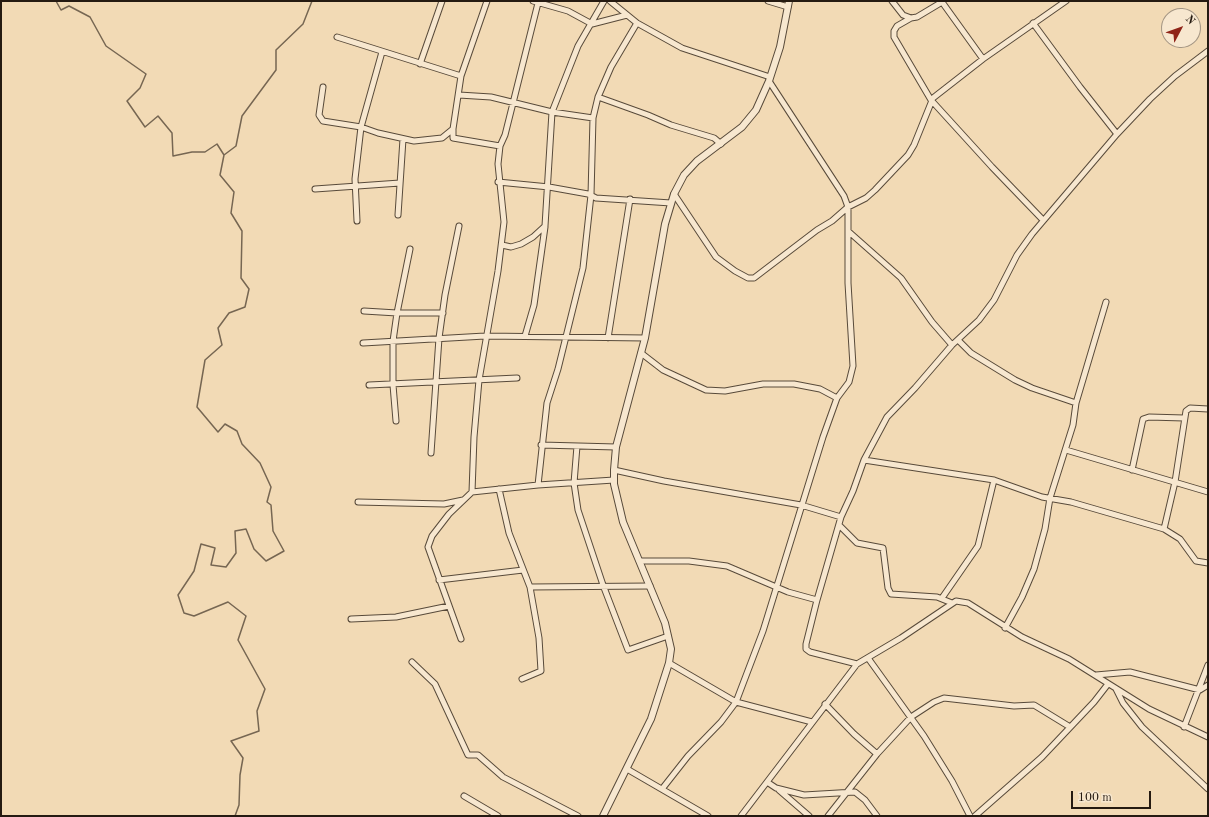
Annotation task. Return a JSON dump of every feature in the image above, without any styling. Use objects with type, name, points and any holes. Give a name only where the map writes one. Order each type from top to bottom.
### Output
[{"type":"street","points":[[420,64],[442,1]]},
{"type":"street","points":[[487,1],[461,76],[453,138],[500,146]]},
{"type":"street","points":[[525,336],[534,305],[545,226],[549,187],[552,112],[578,46],[604,1]]},
{"type":"street","points":[[610,1],[637,23],[682,48],[769,79],[841,190],[848,208],[848,283],[852,366],[849,382],[838,398],[801,505],[763,631],[736,702],[721,722],[688,756],[662,789]]},
{"type":"street","points":[[603,816],[651,719],[669,663],[671,649],[665,623],[623,522],[614,480],[616,447],[645,338],[666,224],[674,194],[679,183],[690,167],[721,144],[750,118],[769,79],[780,47],[788,4],[768,1]]},
{"type":"street","points":[[892,1],[903,15],[911,18]]},
{"type":"street","points":[[674,194],[716,257],[735,271],[751,279],[758,276],[848,208],[866,198],[908,155],[917,140],[931,100],[939,91],[1066,1]]},
{"type":"street","points":[[461,639],[439,580],[428,545],[432,536],[449,514],[466,500],[472,492],[474,437],[479,380],[485,336],[502,245],[504,222],[498,182],[500,146],[505,135],[536,2],[568,11],[592,24],[627,15]]},
{"type":"street","points":[[983,60],[943,2],[917,17],[911,18],[897,26],[894,31],[894,37],[931,100],[1043,220]]},
{"type":"street","points":[[538,485],[541,445],[547,403],[567,337],[582,268],[591,195],[593,118],[598,97],[617,57],[637,23]]},
{"type":"street","points":[[1033,23],[1117,134]]},
{"type":"street","points":[[337,37],[461,76]]},
{"type":"street","points":[[857,664],[817,654],[806,649],[817,600],[841,517],[853,491],[864,460],[887,416],[915,388],[952,345],[988,310],[1017,255],[1043,220],[1117,134],[1150,99],[1175,76],[1208,51]]},
{"type":"street","points":[[357,221],[355,186],[361,127],[382,52]]},
{"type":"street","points":[[323,86],[319,112],[321,120],[327,122],[361,127],[414,141],[442,138],[453,129]]},
{"type":"street","points":[[459,95],[491,97],[552,112],[593,118]]},
{"type":"street","points":[[598,97],[648,115],[671,126],[714,138],[721,144]]},
{"type":"street","points":[[398,215],[403,139]]},
{"type":"street","points":[[498,182],[549,187],[591,195],[596,198],[630,199],[671,203]]},
{"type":"street","points":[[315,189],[400,183]]},
{"type":"street","points":[[608,338],[630,199]]},
{"type":"street","points":[[431,453],[442,313],[459,226]]},
{"type":"street","points":[[502,245],[511,247],[521,244],[538,233],[545,226]]},
{"type":"street","points":[[848,231],[904,282],[932,322],[952,345]]},
{"type":"street","points":[[396,421],[393,385],[393,341],[410,249]]},
{"type":"street","points":[[1005,628],[1022,597],[1034,569],[1046,529],[1050,498],[1066,450],[1073,425],[1076,403],[1106,302]]},
{"type":"street","points":[[364,311],[442,313]]},
{"type":"street","points":[[363,343],[485,336],[645,338]]},
{"type":"street","points":[[958,340],[971,353],[1015,380],[1032,388],[1076,403]]},
{"type":"street","points":[[641,353],[663,370],[706,390],[725,391],[763,384],[794,384],[820,388],[838,398]]},
{"type":"street","points":[[368,385],[517,378]]},
{"type":"street","points":[[1164,529],[1175,482],[1186,411],[1190,408],[1208,409]]},
{"type":"street","points":[[1132,470],[1143,419],[1149,416],[1184,418]]},
{"type":"street","points":[[541,445],[616,447]]},
{"type":"street","points":[[577,446],[574,483],[582,525],[628,650],[668,636]]},
{"type":"street","points":[[1066,450],[1208,492]]},
{"type":"street","points":[[864,460],[994,480],[1042,497],[1078,504],[1164,529],[1180,539],[1196,561],[1208,563]]},
{"type":"street","points":[[614,470],[664,481],[801,505],[841,517]]},
{"type":"street","points":[[472,492],[538,485],[614,480]]},
{"type":"street","points":[[942,598],[978,546],[994,480]]},
{"type":"street","points":[[499,489],[509,533],[530,587],[539,638],[542,669],[539,672],[522,679]]},
{"type":"street","points":[[358,502],[444,504],[466,500]]},
{"type":"street","points":[[839,525],[856,543],[883,548],[888,588],[891,594],[942,598],[952,603]]},
{"type":"street","points":[[640,561],[689,561],[727,566],[776,586],[817,600]]},
{"type":"street","points":[[439,580],[523,570]]},
{"type":"street","points":[[530,587],[603,585],[650,586]]},
{"type":"street","points":[[741,816],[857,664],[952,603],[960,601],[968,603],[1005,628],[1069,659],[1149,709],[1184,727],[1208,737]]},
{"type":"street","points":[[351,619],[396,617],[449,606]]},
{"type":"street","points":[[868,658],[911,717],[952,782],[970,816]]},
{"type":"street","points":[[412,662],[435,684],[468,755],[478,755],[503,777],[578,816]]},
{"type":"street","points":[[669,663],[736,702],[812,722]]},
{"type":"street","points":[[1184,727],[1200,690],[1208,665]]},
{"type":"street","points":[[1096,675],[1130,672],[1200,690],[1208,685]]},
{"type":"street","points":[[978,815],[1042,757],[1070,728],[1108,684]]},
{"type":"street","points":[[1116,688],[1123,703],[1142,727],[1208,789]]},
{"type":"street","points":[[828,816],[877,754],[911,717],[934,702],[944,698],[1014,706],[1034,705],[1070,728]]},
{"type":"street","points":[[825,704],[877,754]]},
{"type":"street","points":[[627,769],[708,816]]},
{"type":"street","points":[[767,782],[809,816]]},
{"type":"street","points":[[776,788],[804,795],[855,792],[861,796],[877,816]]},
{"type":"street","points":[[464,796],[498,816]]},
{"type":"waterway","points":[[56,1],[61,10],[69,6],[90,17],[106,46],[146,74],[140,88],[127,101],[145,127],[158,116],[172,133],[173,156],[192,152],[205,152],[217,144],[224,155],[220,175],[234,192],[231,213],[242,231],[241,278],[249,289],[245,307],[229,313],[218,328],[222,345],[205,360],[197,407],[218,432],[225,424],[237,431],[242,444],[260,463],[271,487],[267,502],[271,505],[273,531],[284,551],[266,561],[254,549],[246,529],[235,531],[236,553],[226,567],[211,565],[215,548],[201,544],[194,571],[178,595],[184,613],[194,616],[228,602],[246,616],[238,640],[265,689],[257,711],[259,731],[231,741],[243,758],[240,775],[239,805],[235,816]]},
{"type":"waterway","points":[[224,155],[236,146],[242,116],[276,70],[276,50],[303,24],[312,1]]}]
